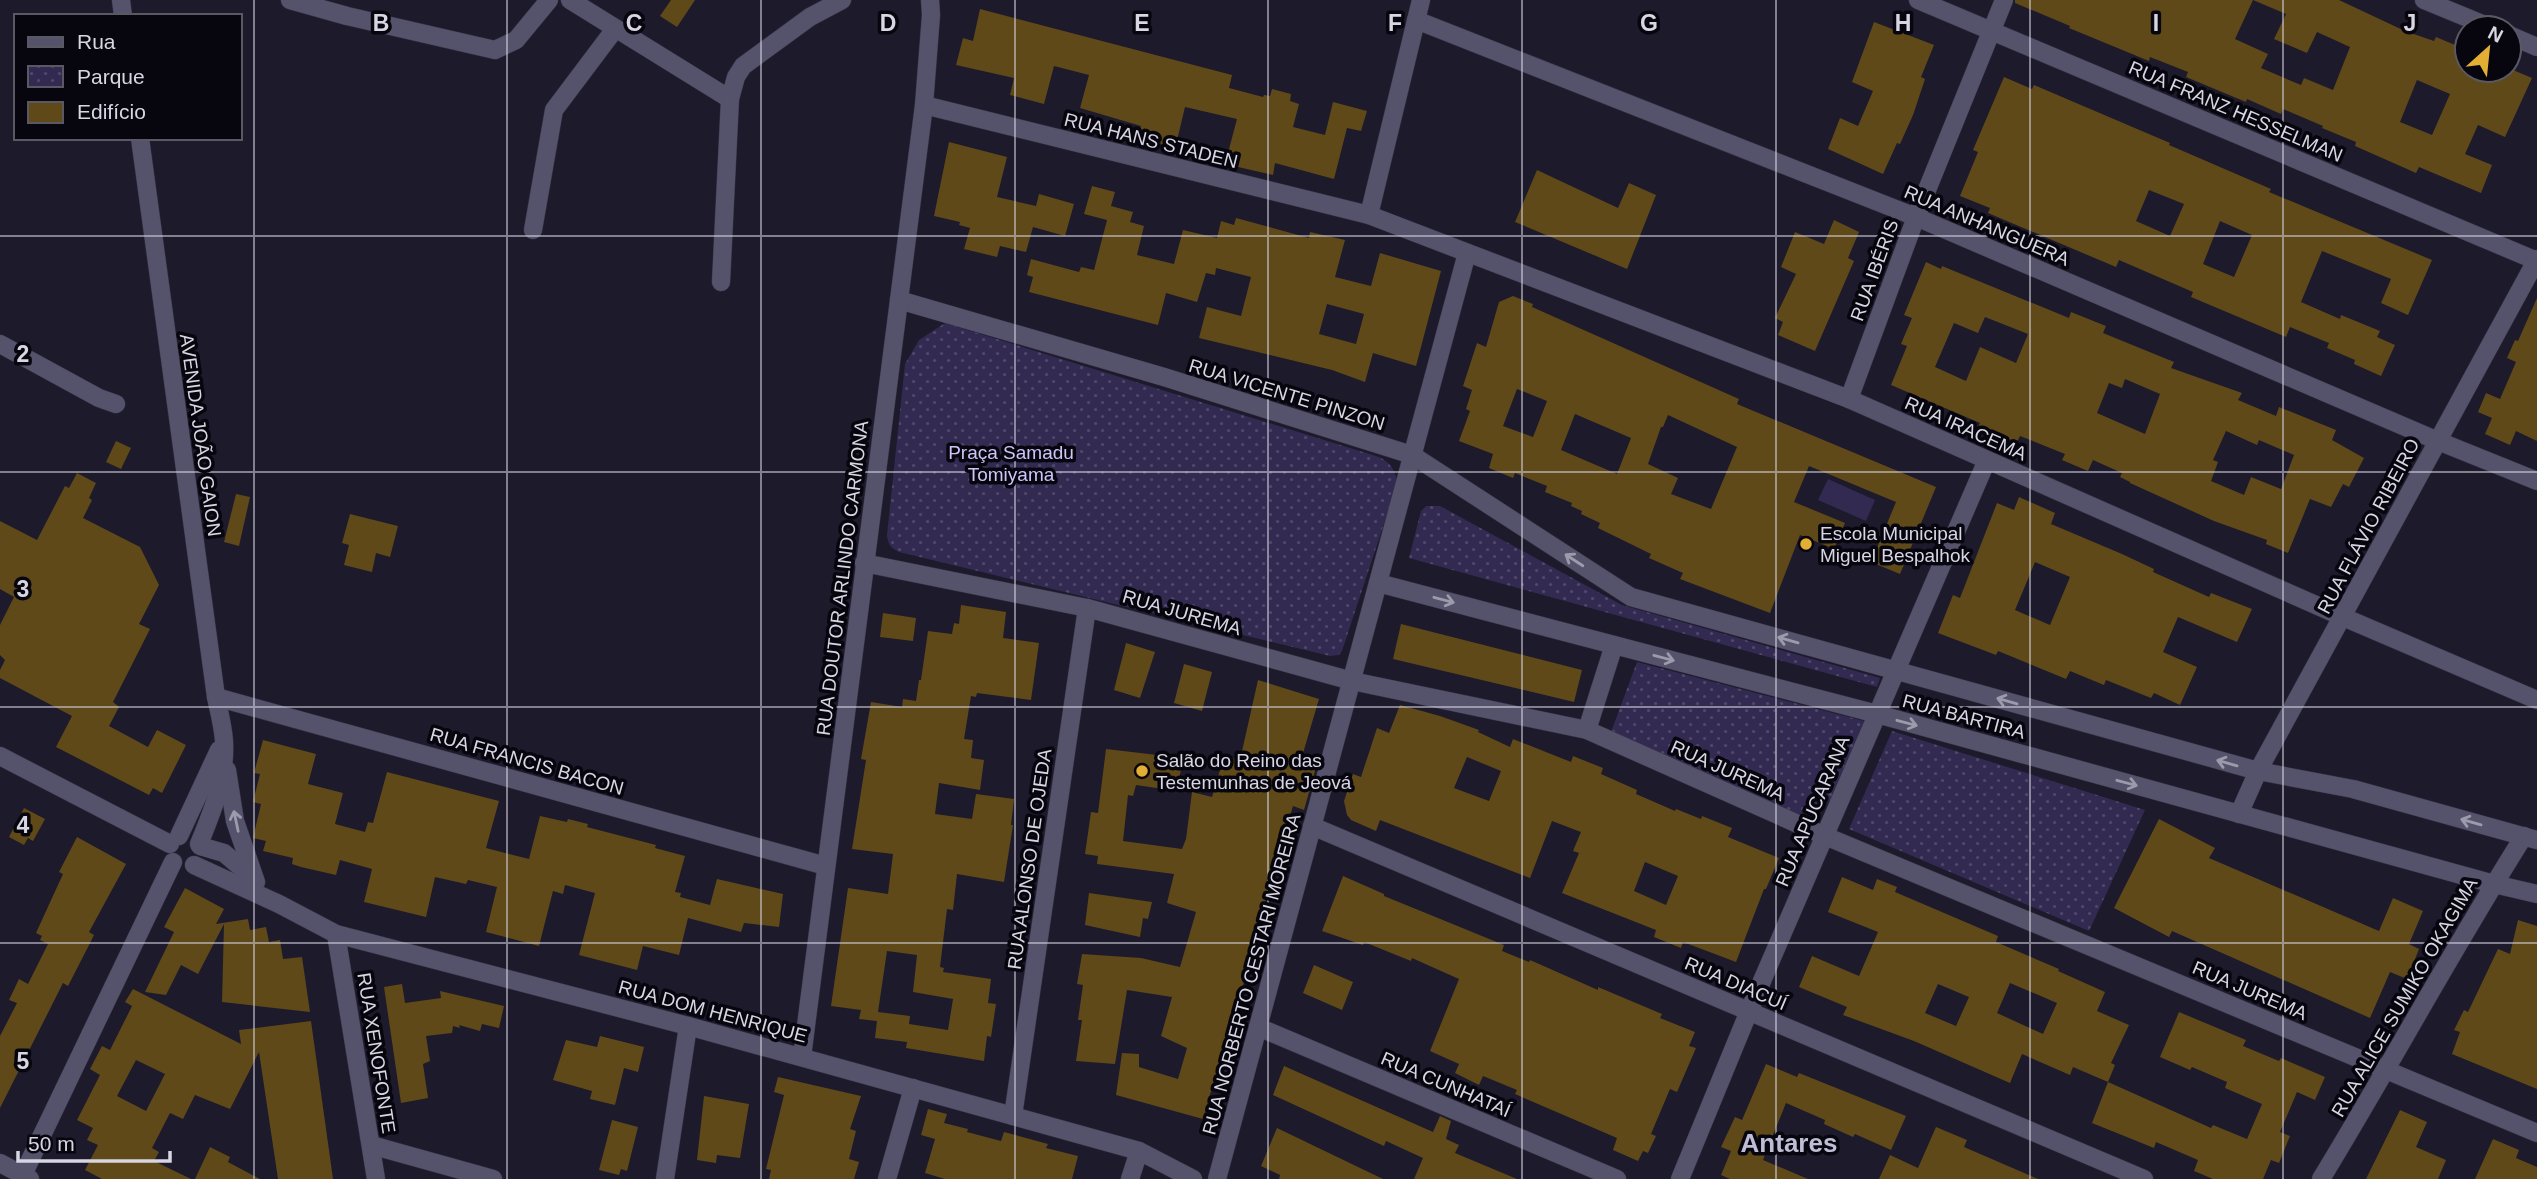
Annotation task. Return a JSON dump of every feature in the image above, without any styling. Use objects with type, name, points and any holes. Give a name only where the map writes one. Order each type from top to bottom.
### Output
[{"type":"street","points":[[290,0],[344,8],[495,50],[516,40],[549,0]]},
{"type":"street","points":[[570,0],[730,99]]},
{"type":"street","points":[[721,282],[730,99],[736,77],[743,66],[810,17],[842,0]]},
{"type":"street","name":"RUA DOUTOR ARLINDO CARMONA","points":[[802,1057],[924,105],[930,0]]},
{"type":"street","points":[[1369,215],[1421,0]]},
{"type":"street","name":"RUA FRANZ HESSELMAN","points":[[1918,0],[2537,261]]},
{"type":"street","name":"RUA IBÉRIS","points":[[1849,399],[1916,217],[2004,0]]},
{"type":"street","points":[[2424,0],[2458,14]]},
{"type":"street","name":"RUA ANHANGUERA","points":[[1416,20],[1916,217],[2537,481]]},
{"type":"street","points":[[534,230],[554,110],[614,29]]},
{"type":"street","name":"RUA HANS STADEN","points":[[924,105],[1369,215]]},
{"type":"street","name":"AVENIDA JOÃO GAION","points":[[140,140],[216,697],[224,737],[225,758],[217,802],[200,845]]},
{"type":"street","name":"RUA IRACEMA","points":[[1369,215],[1849,399],[2537,700]]},
{"type":"street","name":"RUA NORBERTO CESTARI MOREIRA","points":[[1217,1179],[1467,253]]},
{"type":"street","name":"RUA FLÁVIO RIBEIRO","points":[[2239,814],[2258,771],[2537,261]]},
{"type":"street","name":"RUA VICENTE PINZON","points":[[899,300],[1164,377],[1412,455],[1631,597]]},
{"type":"street","points":[[0,344],[99,398],[116,404]]},
{"type":"street","name":"RUA APUCARANA","points":[[1680,1179],[1749,1012],[1987,460]]},
{"type":"street","name":"RUA JUREMA","points":[[864,563],[1087,608],[1352,681],[1587,730],[1825,836],[2537,1133]]},
{"type":"street","name":"RUA BARTIRA","points":[[1378,583],[1877,714],[2537,894]]},
{"type":"street","name":"RUA BARTIRA","points":[[1631,597],[2258,771],[2353,789],[2531,838]]},
{"type":"street","name":"RUA ALONSO DE OJEDA","points":[[1013,1116],[1087,608]]},
{"type":"street","points":[[1587,730],[1614,645]]},
{"type":"street","name":"RUA FRANCIS BACON","points":[[216,697],[826,866]]},
{"type":"street","points":[[0,1163],[25,1178],[224,737]]},
{"type":"street","points":[[0,755],[174,847],[183,867],[194,865],[201,853],[200,845],[190,836],[174,847]]},
{"type":"street","points":[[225,758],[235,821],[256,882]]},
{"type":"street","name":"RUA DIACUÍ","points":[[1312,826],[2144,1179]]},
{"type":"street","name":"RUA ALICE SUMIKO OKAGIMA","points":[[2320,1179],[2387,1070],[2494,884],[2531,838]]},
{"type":"street","name":"RUA DOM HENRIQUE","points":[[200,845],[224,853],[279,904]]},
{"type":"street","name":"RUA DOM HENRIQUE","points":[[194,865],[336,934],[688,1026],[1139,1152],[1193,1179]]},
{"type":"street","name":"RUA XENOFONTE","points":[[336,934],[376,1179]]},
{"type":"street","points":[[665,1179],[688,1026]]},
{"type":"street","name":"RUA CUNHATAÍ","points":[[1258,1027],[1617,1179]]},
{"type":"street","points":[[887,1179],[913,1088]]},
{"type":"street","points":[[371,1145],[493,1179]]},
{"type":"street","points":[[1130,1179],[1139,1152]]},
{"type":"green space","name":"Praça Samadu Tomiyama","points":[[945,323],[1379,457],[1387,462],[1394,471],[1397,484],[1339,655],[1330,656],[899,552],[892,548],[887,535],[905,364],[919,340]]},
{"type":"green space","points":[[1828,479],[1875,500],[1866,521],[1818,500]]},
{"type":"green space","points":[[1426,506],[1440,506],[1622,605],[1880,678],[1877,687],[1409,558],[1421,511]]},
{"type":"green space","points":[[1637,662],[1864,721],[1831,799],[1818,811],[1805,816],[1792,813],[1611,732]]},
{"type":"green space","points":[[1892,731],[2145,810],[2089,931],[1849,829]]},
{"type":"building","points":[[671,0],[695,0],[677,27],[660,16]]},
{"type":"building","points":[[2015,0],[2253,0],[2339,0],[2405,31],[2434,41],[2436,37],[2453,44],[2453,84],[2523,84],[2523,74],[2532,78],[2505,137],[2478,125],[2465,154],[2492,165],[2481,193],[2419,167],[2416,173],[2355,146],[2356,142],[2283,109],[2281,114],[2247,99],[2246,102],[2186,77],[2188,72],[2150,57],[2149,61],[2069,28],[2070,26],[2015,3]],"holes":[[[2253,0],[2286,14],[2274,39],[2307,53],[2317,32],[2350,47],[2333,90],[2304,78],[2301,85],[2261,68],[2268,54],[2235,39]],[[2417,80],[2450,94],[2432,135],[2400,122]]]},
{"type":"building","points":[[980,9],[1232,75],[1229,88],[1263,97],[1270,96],[1272,89],[1291,94],[1290,101],[1299,104],[1293,127],[1325,135],[1333,102],[1367,111],[1361,131],[1347,128],[1334,179],[1275,163],[1273,175],[1225,164],[1237,119],[1185,107],[1175,149],[1137,139],[1141,126],[1080,108],[1089,75],[1054,66],[1044,104],[1010,95],[1014,78],[956,65],[963,38],[973,41]]},
{"type":"building","points":[[1874,22],[1934,45],[1921,77],[1925,79],[1913,115],[1883,174],[1828,149],[1840,118],[1858,126],[1873,91],[1852,82]]},
{"type":"building","points":[[2004,77],[2032,89],[2034,85],[2170,143],[2169,145],[2271,189],[2269,192],[2432,260],[2408,315],[2381,303],[2391,279],[2322,251],[2301,302],[2340,319],[2341,315],[2380,331],[2377,337],[2395,345],[2381,376],[2354,364],[2355,360],[2327,348],[2329,343],[2290,327],[2286,337],[2191,297],[2193,292],[2119,260],[2116,267],[1988,213],[1990,208],[1960,196],[1978,152],[1973,150]],"holes":[[[2149,190],[2184,204],[2170,236],[2136,221]],[[2220,221],[2252,235],[2234,277],[2203,264]]]},
{"type":"building","points":[[949,142],[1007,157],[997,197],[1036,206],[1039,194],[1074,204],[1065,236],[1033,227],[1026,252],[1000,246],[997,257],[964,249],[970,228],[959,225],[960,222],[934,216]]},
{"type":"building","points":[[1537,170],[1618,208],[1629,183],[1656,195],[1627,269],[1515,222]]},
{"type":"building","points":[[1092,186],[1115,192],[1111,206],[1133,212],[1130,222],[1144,226],[1137,255],[1174,264],[1183,230],[1217,238],[1221,221],[1234,225],[1236,218],[1309,238],[1310,232],[1345,240],[1335,277],[1371,286],[1380,253],[1441,271],[1416,366],[1373,353],[1365,382],[1332,370],[1199,338],[1207,307],[1241,316],[1251,277],[1216,268],[1215,275],[1206,273],[1197,302],[1166,293],[1158,325],[1029,292],[1033,277],[1027,275],[1031,259],[1079,272],[1081,267],[1094,270],[1107,220],[1084,214]],"holes":[[[1327,304],[1364,314],[1356,344],[1319,334]]]},
{"type":"building","points":[[1834,220],[1859,232],[1848,258],[1854,261],[1815,351],[1778,335],[1783,322],[1775,318],[1796,274],[1781,267],[1795,232],[1824,244]]},
{"type":"building","points":[[1926,262],[1941,269],[1942,266],[2069,318],[2071,312],[2106,326],[2103,333],[2174,362],[2171,368],[2242,393],[2238,400],[2276,416],[2279,407],[2336,430],[2332,440],[2364,458],[2349,487],[2343,484],[2331,507],[2310,499],[2288,553],[2266,544],[2267,540],[2214,521],[2130,483],[2120,477],[2122,473],[2093,460],[2088,471],[2062,460],[2065,454],[2020,436],[2017,442],[1978,427],[1980,423],[1891,385],[1907,346],[1901,344],[1912,318],[1904,315]],"holes":[[[1985,317],[2028,334],[2016,363],[1980,347],[1966,381],[1935,367],[1954,323],[1978,333]],[[2125,379],[2160,394],[2145,434],[2097,413],[2109,383],[2122,388]],[[2226,431],[2257,445],[2259,440],[2294,455],[2281,489],[2251,477],[2244,495],[2211,481],[2218,462],[2213,460]]]},
{"type":"building","points":[[1513,296],[1533,304],[1532,307],[1739,399],[1737,404],[1936,487],[1900,574],[1871,562],[1896,502],[1809,466],[1794,502],[1845,523],[1834,549],[1800,535],[1770,613],[1680,579],[1683,573],[1649,558],[1651,554],[1598,528],[1600,523],[1581,514],[1582,511],[1571,506],[1572,503],[1545,492],[1547,486],[1515,473],[1513,478],[1489,468],[1493,454],[1459,441],[1470,411],[1466,409],[1472,390],[1463,386],[1477,343],[1486,347],[1499,302]],"holes":[[[1517,389],[1547,401],[1533,437],[1503,426]],[[1575,414],[1631,438],[1617,474],[1561,450]],[[1668,415],[1737,447],[1711,509],[1671,494],[1678,478],[1648,464]]]},
{"type":"building","points":[[2537,298],[2537,441],[2516,431],[2510,445],[2485,434],[2492,418],[2478,412],[2486,393],[2500,399],[2516,362],[2507,358],[2515,340],[2518,341]]},
{"type":"building","points":[[116,441],[131,448],[121,469],[106,462]]},
{"type":"building","points":[[77,473],[96,483],[89,498],[92,500],[83,518],[140,547],[159,585],[139,624],[150,629],[113,702],[119,707],[109,726],[148,747],[157,730],[186,745],[162,793],[153,788],[149,795],[56,747],[72,716],[0,678],[0,670],[5,660],[0,655],[0,625],[14,597],[0,589],[0,521],[37,540],[65,486],[69,488]]},
{"type":"building","points":[[236,494],[250,497],[239,546],[224,542]]},
{"type":"building","points":[[2019,497],[2055,513],[2051,524],[2122,554],[2154,569],[2153,572],[2209,597],[2211,593],[2252,609],[2237,642],[2178,617],[2163,652],[2197,667],[2180,705],[2154,693],[2151,698],[2106,680],[2104,685],[2070,671],[2066,679],[1998,651],[1996,655],[1938,633],[1953,595],[1960,598],[1997,503],[2014,510]],"holes":[[[2035,562],[2070,577],[2050,625],[2015,610]]]},
{"type":"building","points":[[350,514],[398,526],[390,557],[376,553],[372,572],[344,565],[349,545],[342,543]]},
{"type":"building","points":[[961,605],[1006,612],[1003,638],[1039,643],[1031,700],[977,693],[976,697],[971,696],[964,739],[973,740],[971,758],[984,760],[980,790],[939,783],[935,814],[972,819],[976,794],[1014,799],[1013,825],[1004,882],[957,874],[953,910],[947,909],[940,967],[944,968],[943,972],[991,979],[988,1003],[996,1004],[991,1037],[987,1036],[984,1061],[906,1048],[907,1042],[875,1038],[877,1021],[859,1019],[861,1010],[831,1006],[848,888],[888,894],[893,854],[852,849],[866,760],[861,759],[871,702],[902,707],[903,699],[916,701],[928,631],[952,634],[954,623],[959,624]],"holes":[[[887,951],[917,955],[913,992],[953,999],[948,1030],[909,1024],[910,1016],[878,1012]]]},
{"type":"building","points":[[883,613],[916,618],[913,641],[880,637]]},
{"type":"building","points":[[1401,624],[1582,670],[1574,702],[1393,659]]},
{"type":"building","points":[[1126,643],[1155,652],[1140,698],[1114,690]]},
{"type":"building","points":[[1184,664],[1212,672],[1202,711],[1174,703]]},
{"type":"building","points":[[1258,680],[1319,699],[1301,760],[1317,764],[1304,810],[1293,806],[1226,1051],[1217,1070],[1203,1119],[1116,1095],[1122,1053],[1139,1054],[1139,1067],[1178,1079],[1187,1048],[1161,1036],[1172,997],[1127,990],[1115,1064],[1076,1061],[1082,1020],[1078,1020],[1083,985],[1077,984],[1082,954],[1141,958],[1180,967],[1196,912],[1167,903],[1174,874],[1097,864],[1098,856],[1085,854],[1091,812],[1098,813],[1106,749],[1183,758],[1177,791],[1136,785],[1133,796],[1128,795],[1123,841],[1182,849],[1186,839],[1192,792],[1212,797],[1224,756],[1240,760]]},
{"type":"building","points":[[1400,705],[1479,730],[1478,732],[1510,747],[1513,739],[1571,762],[1573,756],[1603,768],[1601,774],[1637,790],[1636,794],[1675,811],[1676,809],[1701,819],[1702,816],[1732,828],[1728,837],[1779,858],[1736,962],[1683,942],[1681,948],[1654,937],[1656,930],[1562,893],[1579,853],[1573,851],[1581,832],[1552,821],[1530,878],[1380,820],[1376,831],[1351,820],[1344,801],[1353,774],[1361,777],[1377,728],[1389,733]],"holes":[[[1467,757],[1501,771],[1489,801],[1454,788]],[[1645,862],[1678,876],[1666,905],[1634,891]]]},
{"type":"building","points":[[263,740],[316,754],[308,784],[343,793],[335,824],[365,832],[368,822],[373,823],[387,772],[499,801],[486,848],[529,859],[540,816],[588,824],[587,827],[656,845],[655,848],[685,856],[675,892],[681,893],[680,897],[710,905],[717,879],[783,894],[779,927],[744,923],[741,932],[688,918],[679,955],[643,946],[637,970],[579,955],[595,893],[565,885],[563,894],[553,891],[539,946],[486,932],[497,887],[468,880],[466,884],[435,877],[426,917],[364,902],[372,869],[340,860],[336,875],[301,867],[292,864],[293,858],[263,851],[266,841],[253,838],[261,804],[253,802],[260,774],[254,773]]},
{"type":"building","points":[[24,808],[45,819],[33,841],[28,838],[24,845],[9,837]]},
{"type":"building","points":[[2159,819],[2215,848],[2209,858],[2379,931],[2393,898],[2423,911],[2409,944],[2419,949],[2407,979],[2390,972],[2370,1018],[2172,931],[2169,937],[2114,908]]},
{"type":"building","points":[[77,837],[126,864],[89,932],[94,935],[68,986],[63,983],[0,1108],[0,1036],[17,1003],[9,1000],[19,979],[28,984],[48,944],[40,940],[42,936],[36,933],[63,874],[59,872]]},
{"type":"building","points":[[1343,876],[1384,896],[1504,945],[1502,951],[1529,962],[1530,960],[1598,990],[1598,987],[1662,1014],[1660,1018],[1695,1032],[1689,1046],[1696,1048],[1677,1092],[1670,1089],[1651,1134],[1656,1136],[1648,1153],[1643,1151],[1638,1161],[1613,1150],[1617,1138],[1515,1094],[1517,1090],[1483,1076],[1479,1085],[1455,1073],[1459,1064],[1430,1051],[1459,979],[1412,958],[1411,961],[1364,942],[1363,945],[1322,931]]},
{"type":"building","points":[[1842,877],[1873,890],[1877,879],[1897,887],[1895,892],[1998,936],[1996,942],[2105,992],[2097,1011],[2129,1025],[2111,1063],[2115,1065],[2108,1082],[2073,1067],[2070,1075],[2022,1054],[2010,1083],[1914,1041],[1843,1015],[1847,1007],[1799,987],[1812,956],[1859,976],[1878,932],[1828,912]],"holes":[[[2010,983],[2057,1003],[2043,1034],[1997,1013]],[[1938,984],[1969,997],[1956,1026],[1925,1013]]]},
{"type":"building","points":[[185,888],[224,909],[216,924],[248,919],[250,930],[266,927],[269,942],[280,940],[283,959],[302,957],[310,1012],[222,1002],[224,924],[198,974],[181,965],[166,995],[145,992],[174,932],[164,927]]},
{"type":"building","points":[[1089,893],[1152,902],[1148,919],[1143,918],[1140,937],[1085,925]]},
{"type":"building","points":[[2518,920],[2537,926],[2537,1089],[2452,1054],[2460,1032],[2454,1030],[2464,1010],[2468,1012],[2498,949],[2510,954]]},
{"type":"building","points":[[1314,965],[1353,982],[1342,1010],[1303,993]]},
{"type":"building","points":[[402,984],[405,1003],[441,998],[440,991],[504,1006],[499,1028],[482,1024],[480,1031],[459,1025],[460,1028],[453,1026],[452,1033],[426,1036],[430,1061],[423,1064],[428,1098],[401,1103],[384,987]]},
{"type":"building","points":[[133,989],[241,1044],[239,1030],[311,1021],[333,1179],[278,1179],[259,1052],[230,1109],[195,1095],[183,1119],[170,1113],[152,1148],[159,1152],[154,1161],[191,1179],[102,1179],[85,1170],[98,1145],[87,1140],[93,1128],[77,1120],[100,1075],[90,1069],[102,1046],[110,1050],[132,1006],[125,1002]],"holes":[[[136,1060],[165,1074],[146,1111],[117,1096]]]},
{"type":"building","points":[[2179,1012],[2246,1040],[2243,1046],[2279,1061],[2281,1058],[2325,1077],[2315,1100],[2297,1092],[2280,1132],[2290,1136],[2279,1163],[2271,1160],[2263,1179],[2213,1179],[2194,1171],[2198,1160],[2156,1142],[2154,1148],[2092,1123],[2108,1082],[2211,1128],[2213,1125],[2247,1139],[2262,1104],[2225,1088],[2227,1082],[2160,1057]]},
{"type":"building","points":[[600,1036],[644,1047],[638,1072],[624,1068],[615,1105],[590,1099],[592,1091],[553,1080],[566,1040],[597,1047]]},
{"type":"building","points":[[1766,1064],[1797,1077],[1799,1073],[1906,1116],[1891,1150],[1855,1134],[1853,1137],[1824,1124],[1825,1120],[1786,1103],[1763,1160],[1808,1179],[1730,1179],[1721,1175],[1731,1151],[1721,1147],[1735,1117],[1742,1120]]},
{"type":"building","points":[[1284,1066],[1433,1132],[1440,1116],[1451,1121],[1446,1139],[1459,1145],[1455,1153],[1517,1179],[1414,1179],[1423,1158],[1386,1141],[1384,1146],[1273,1095]]},
{"type":"building","points":[[778,1077],[861,1096],[850,1129],[856,1131],[849,1159],[859,1162],[854,1179],[769,1179],[771,1170],[766,1169],[784,1095],[774,1092]]},
{"type":"building","points":[[704,1096],[749,1104],[740,1158],[717,1155],[716,1163],[697,1160]]},
{"type":"building","points":[[928,1109],[947,1114],[944,1123],[968,1129],[967,1132],[1001,1141],[1004,1132],[1048,1144],[1046,1148],[1078,1156],[1072,1179],[945,1179],[925,1173],[935,1139],[921,1135]]},
{"type":"building","points":[[2400,1110],[2427,1122],[2416,1147],[2446,1160],[2438,1179],[2366,1179]]},
{"type":"building","points":[[612,1120],[638,1127],[627,1171],[621,1169],[619,1175],[599,1170]]},
{"type":"building","points":[[1936,1127],[1967,1140],[1964,1147],[2038,1179],[1879,1179],[1890,1155],[1918,1168]]},
{"type":"building","points":[[1277,1128],[1383,1179],[1279,1179],[1280,1175],[1261,1166]]},
{"type":"building","points":[[2493,1139],[2519,1150],[2516,1158],[2537,1167],[2537,1179],[2475,1179]]},
{"type":"building","points":[[210,1147],[230,1157],[228,1162],[260,1179],[195,1179]]},
{"type":"place","name":"Escola Municipal Miguel Bespalhok","points":[[1806,544]]},
{"type":"place","name":"Salão do Reino das Testemunhas de Jeová","points":[[1142,771]]},
{"type":"district","name":"Antares","points":[[1789,1143]]}]
